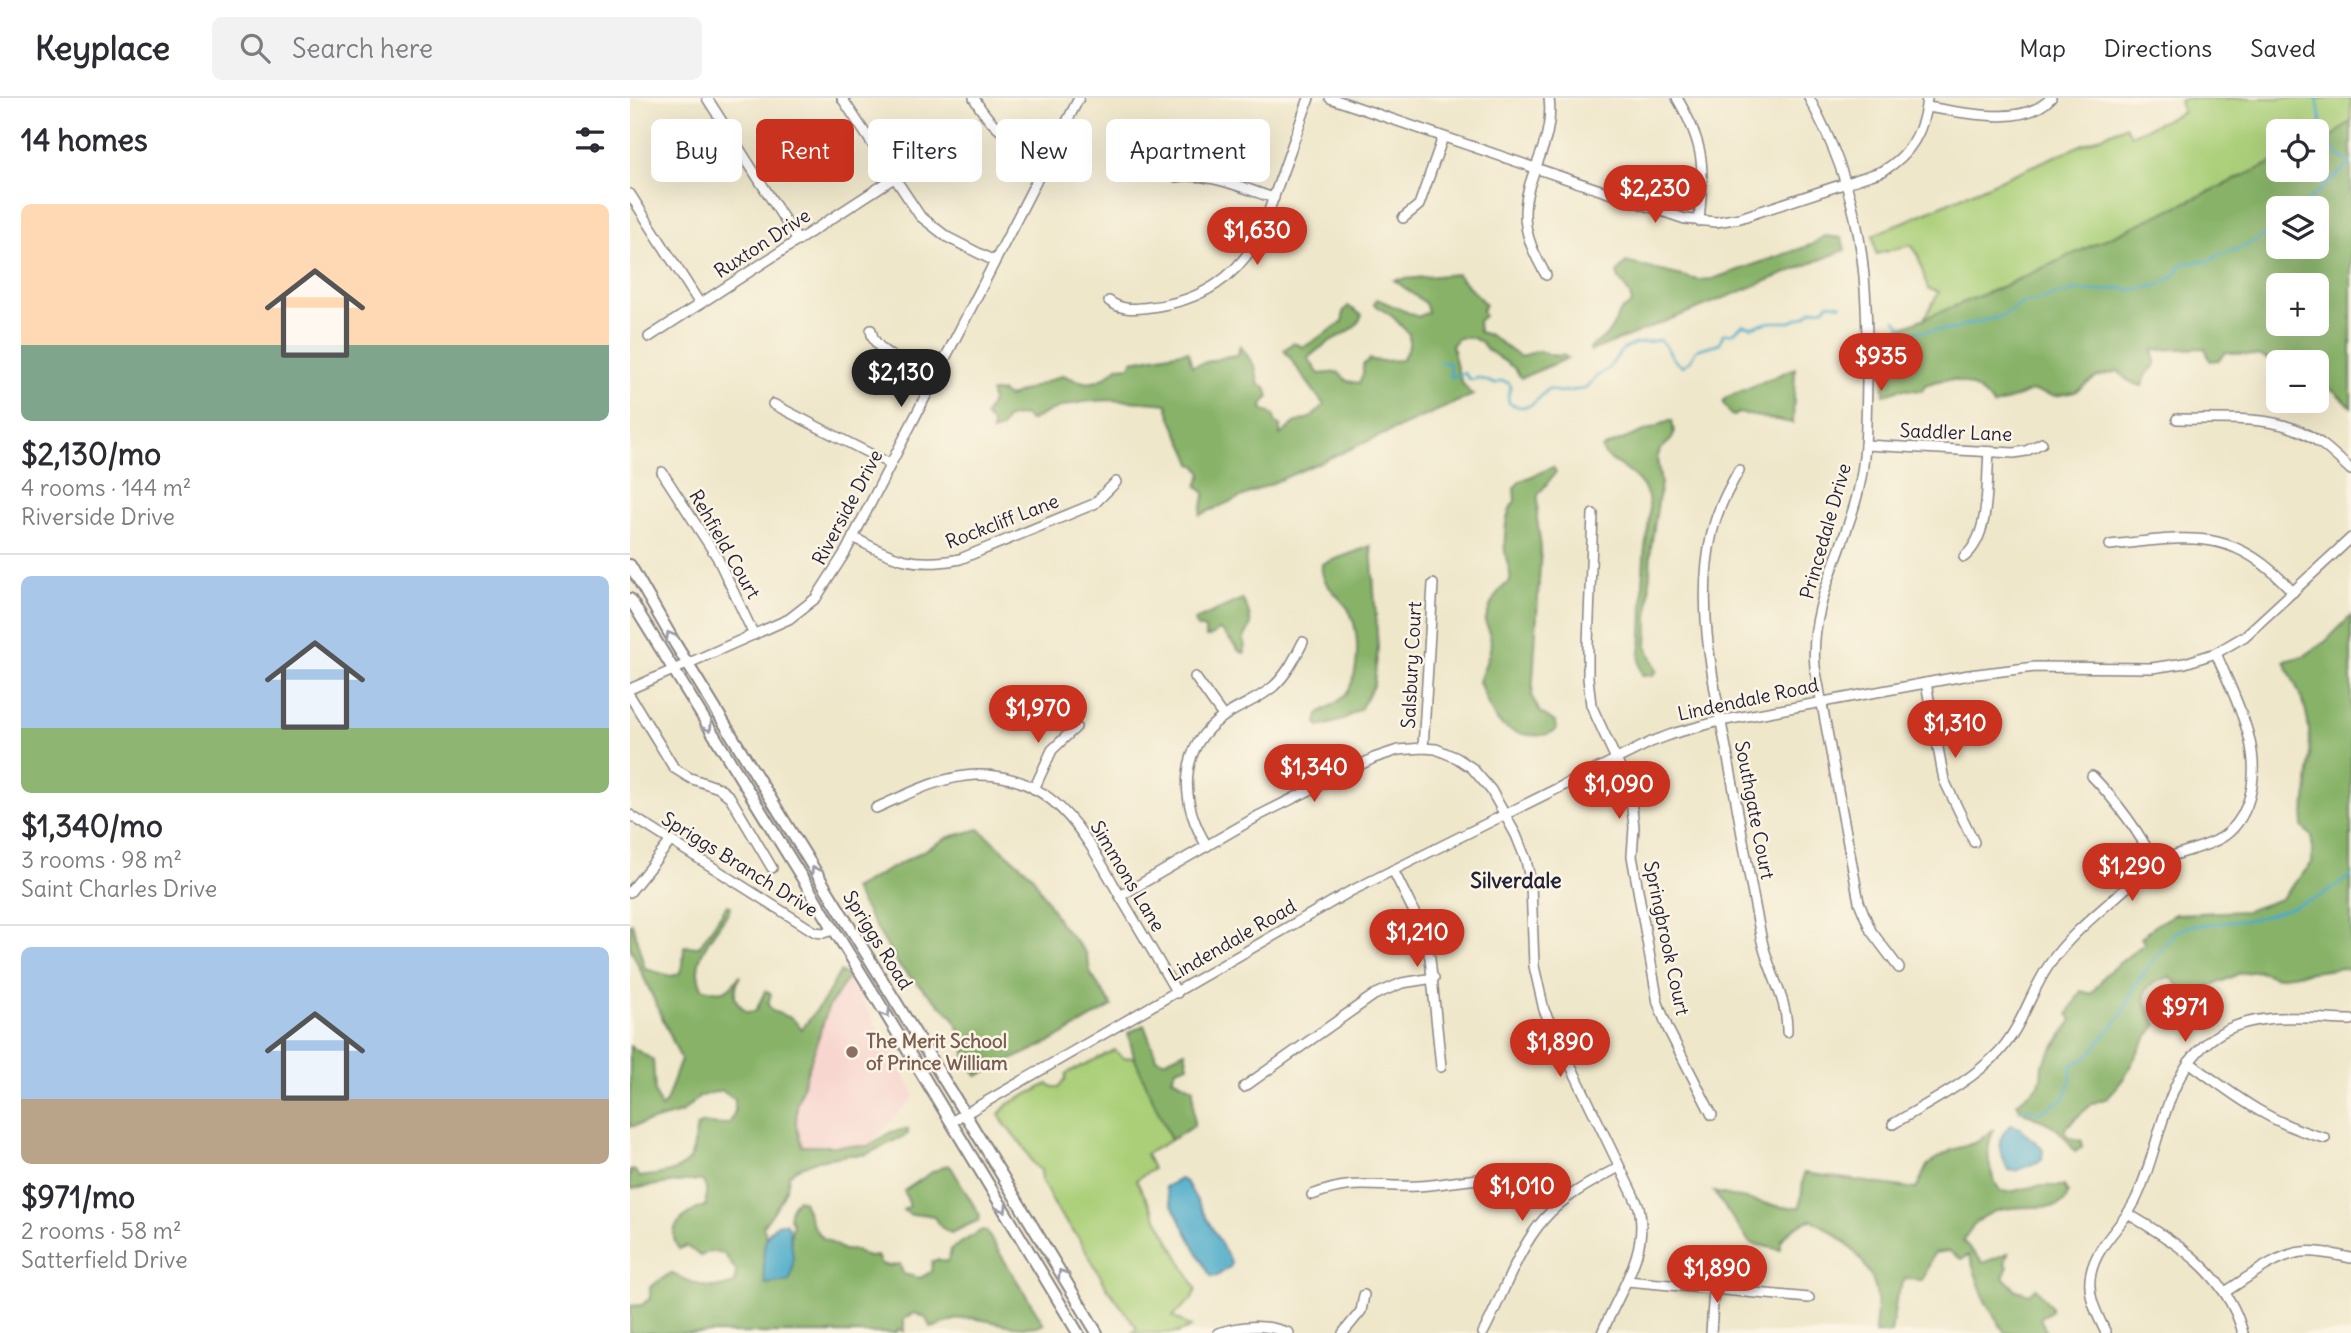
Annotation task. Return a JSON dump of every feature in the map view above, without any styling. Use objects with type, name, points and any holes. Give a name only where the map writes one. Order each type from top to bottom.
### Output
[{"type":"main road","name":"Spriggs Road","points":[[630,565],[687,663],[1097,1333]]},
{"type":"main road","name":"Spriggs Road","points":[[630,599],[951,1122],[1077,1333]]},
{"type":"street","points":[[707,98],[797,241]]},
{"type":"street","points":[[842,98],[868,138]]},
{"type":"street","points":[[974,98],[996,127]]},
{"type":"street","name":"Riverside Drive","points":[[1068,119],[1079,98]]},
{"type":"street","points":[[1109,301],[1121,308],[1138,309],[1177,303],[1206,292],[1235,271],[1261,233],[1309,98]]},
{"type":"street","points":[[1330,98],[1685,219],[1716,222],[1740,218],[1883,171],[1899,160],[1916,141],[1927,103],[1988,116],[2007,116],[2033,109],[2051,98]]},
{"type":"street","points":[[1546,275],[1532,249],[1526,225],[1526,205],[1549,130],[1549,98]]},
{"type":"street","points":[[1677,98],[1693,126],[1702,154],[1699,221]]},
{"type":"street","name":"Princedale Drive","points":[[1809,98],[1831,140],[1847,184],[1862,247],[1867,292],[1866,445],[1855,504],[1821,602],[1814,656],[1859,902],[1871,931],[1899,968]]},
{"type":"street","points":[[1403,218],[1419,205],[1443,137]]},
{"type":"street","name":"Ruxton Drive","points":[[649,337],[888,182]]},
{"type":"street","points":[[897,182],[912,206],[929,225],[994,261]]},
{"type":"street","name":"Riverside Drive","points":[[630,689],[789,619],[816,597],[834,572],[853,537],[1035,182]]},
{"type":"street","points":[[1224,182],[1274,198]]},
{"type":"street","points":[[630,194],[700,304]]},
{"type":"street","points":[[871,330],[873,340],[883,350],[935,376]]},
{"type":"street","points":[[773,404],[890,464]]},
{"type":"street","points":[[2176,419],[2271,422],[2287,425],[2331,451],[2351,470]]},
{"type":"street","name":"Saddler Lane","points":[[1866,445],[1989,452],[2026,451],[2042,443]]},
{"type":"street","points":[[1964,556],[1971,551],[1981,535],[1989,452]]},
{"type":"street","name":"Southgate Court","points":[[1739,470],[1717,515],[1709,551],[1707,631],[1720,721],[1762,939],[1786,1012],[1787,1032]]},
{"type":"street","name":"Rehfield Court","points":[[662,472],[717,557],[754,635]]},
{"type":"street","name":"Rockcliff Lane","points":[[853,537],[883,554],[911,562],[934,563],[960,559],[1094,504],[1116,482]]},
{"type":"street","name":"Springbrook Court","points":[[1593,514],[1588,678],[1595,717],[1628,785],[1634,820],[1631,849],[1658,1003],[1668,1029],[1712,1115]]},
{"type":"street","points":[[2110,545],[2185,537],[2217,541],[2248,552],[2267,566],[2293,592]]},
{"type":"street","name":"Lindendale Road","points":[[951,1122],[1336,899],[1615,760],[1675,733],[1821,701],[2035,667],[2152,668],[2185,663],[2216,653],[2245,636],[2351,538]]},
{"type":"street","name":"Salsbury Court","points":[[1423,748],[1433,584]]},
{"type":"street","points":[[1207,846],[1197,831],[1188,807],[1188,777],[1194,754],[1201,740],[1223,716],[1252,702],[1276,684],[1288,670],[1303,642]]},
{"type":"street","points":[[1893,1124],[1967,1079],[1999,1052],[2017,1028],[2031,995],[2051,961],[2155,863],[2202,849],[2225,835],[2242,815],[2255,769],[2250,741],[2216,653]]},
{"type":"street","points":[[1195,677],[1223,716]]},
{"type":"street","points":[[1926,683],[1944,780],[1974,842]]},
{"type":"street","points":[[630,696],[672,765],[686,776],[726,793],[772,868]]},
{"type":"street","points":[[1034,789],[1052,750],[1076,727]]},
{"type":"street","points":[[1120,896],[1207,846],[1374,758],[1398,750],[1423,748],[1444,752],[1472,768],[1491,790],[1506,814],[1525,860],[1531,884],[1534,967],[1544,1010],[1636,1200],[1642,1220],[1641,1244],[1627,1282],[1602,1333]]},
{"type":"street","name":"Simmons Lane","points":[[876,808],[934,783],[963,776],[1009,778],[1034,789],[1057,805],[1078,826],[1177,993]]},
{"type":"street","points":[[2092,776],[2129,818],[2155,863]]},
{"type":"street","name":"Spriggs Branch Drive","points":[[630,815],[814,932],[834,930]]},
{"type":"street","points":[[630,892],[670,842]]},
{"type":"street","points":[[1393,870],[1425,939],[1434,978],[1441,1067]]},
{"type":"street","points":[[1244,1087],[1374,995],[1399,985],[1434,978]]},
{"type":"street","points":[[2106,1333],[2093,1306],[2090,1293],[2091,1272],[2098,1254],[2128,1214],[2143,1185],[2174,1088],[2189,1062],[2218,1034],[2248,1022],[2268,1019],[2351,1020]]},
{"type":"street","points":[[2189,1062],[2270,1118],[2304,1133],[2325,1138]]},
{"type":"street","points":[[1483,1333],[1535,1230],[1554,1208],[1619,1167]]},
{"type":"street","points":[[1312,1195],[1342,1185],[1416,1186],[1493,1179],[1531,1190],[1554,1208]]},
{"type":"street","points":[[2128,1214],[2193,1255],[2225,1292],[2243,1333]]},
{"type":"street","points":[[2225,1292],[2294,1254],[2309,1252],[2351,1258]]},
{"type":"street","points":[[1627,1282],[1809,1298]]},
{"type":"street","points":[[1711,1333],[1714,1289]]},
{"type":"street","points":[[1343,1333],[1361,1311],[1364,1295]]},
{"type":"street","points":[[1219,1333],[1258,1326],[1289,1333]]},
{"type":"shaded area","name":"The Merit School of Prince William","points":[[849,976],[915,1096],[868,1146],[795,1148],[797,1104],[828,1008]]},
{"type":"green space","points":[[2187,98],[2351,98],[2351,121],[2329,137],[2329,119],[2266,119],[2266,166],[1997,289],[1924,319],[1939,292],[1928,289],[1917,253],[1911,245],[1876,254],[1873,235],[2125,126],[2131,135],[2183,112],[2180,101]]},
{"type":"green space","points":[[2351,121],[2351,407],[2329,388],[2329,350],[2266,350],[2266,358],[2225,352],[2219,360],[2210,361],[2205,348],[2153,350],[2156,364],[2146,375],[2142,386],[2129,382],[2118,371],[2097,377],[2075,392],[2055,396],[2032,391],[1993,406],[1976,389],[1951,380],[1925,385],[1922,391],[1899,389],[1884,395],[1883,335],[1997,289],[2266,166],[2266,182],[2329,182],[2329,137]]},
{"type":"green space","points":[[1824,236],[1842,238],[1845,250],[1591,351],[1590,348],[1608,334],[1621,311],[1632,303],[1617,273],[1626,262],[1698,280],[1712,279],[1811,245]]},
{"type":"green space","points":[[1457,274],[1485,304],[1482,311],[1484,316],[1478,321],[1479,332],[1490,335],[1520,357],[1537,351],[1568,358],[1521,378],[1514,368],[1485,348],[1481,342],[1473,338],[1459,338],[1452,345],[1456,366],[1464,385],[1473,395],[1200,515],[1205,493],[1197,486],[1202,474],[1197,466],[1192,464],[1167,404],[1087,401],[1057,408],[1030,421],[1024,415],[1007,418],[1001,429],[992,432],[993,425],[985,416],[992,402],[991,392],[1001,392],[1008,397],[1063,375],[1079,381],[1098,381],[1117,367],[1130,366],[1132,361],[1188,351],[1192,366],[1238,355],[1240,345],[1255,367],[1259,385],[1266,387],[1269,397],[1263,403],[1262,409],[1274,415],[1275,423],[1280,425],[1280,435],[1295,423],[1312,417],[1324,405],[1284,350],[1293,343],[1304,347],[1343,322],[1343,312],[1348,306],[1362,315],[1359,321],[1308,358],[1319,374],[1338,372],[1347,381],[1359,383],[1363,365],[1370,359],[1402,360],[1409,346],[1409,334],[1393,317],[1374,304],[1377,299],[1418,317],[1428,312],[1425,303],[1394,280]]},
{"type":"green space","points":[[1795,368],[1793,423],[1738,413],[1731,415],[1723,403],[1725,398]]},
{"type":"green space","points":[[1672,420],[1674,433],[1671,440],[1660,450],[1657,459],[1661,483],[1651,547],[1647,646],[1657,671],[1653,675],[1643,676],[1639,661],[1649,503],[1640,483],[1609,458],[1602,448]]},
{"type":"green space","points":[[1553,467],[1556,472],[1538,495],[1537,519],[1541,548],[1532,697],[1540,712],[1555,722],[1556,730],[1544,735],[1530,735],[1509,729],[1499,722],[1479,682],[1491,645],[1485,622],[1497,594],[1510,581],[1505,539],[1507,518],[1515,501],[1514,488],[1520,481]]},
{"type":"green space","points":[[1371,546],[1378,648],[1374,684],[1361,708],[1343,720],[1319,727],[1318,714],[1345,695],[1350,686],[1357,650],[1351,614],[1326,582],[1322,564]]},
{"type":"green space","points":[[1242,599],[1251,625],[1244,638],[1245,653],[1240,652],[1219,630],[1206,637],[1205,629],[1197,627],[1195,620]]},
{"type":"green space","points":[[2351,616],[2351,971],[2342,968],[2275,977],[2257,971],[2238,974],[2188,997],[2171,977],[2153,984],[2145,994],[2145,1000],[2157,1024],[2141,1046],[2124,1078],[2108,1098],[2093,1103],[2065,1128],[2069,1136],[2082,1141],[2082,1147],[2075,1152],[2058,1130],[2025,1112],[2017,1103],[2038,1086],[2042,1065],[2072,1020],[2068,1014],[2081,991],[2091,994],[2107,973],[2145,943],[2141,938],[2157,924],[2175,914],[2246,911],[2281,899],[2312,863],[2312,836],[2302,827],[2310,740],[2302,699],[2284,661],[2304,656],[2326,641]]},
{"type":"green space","points":[[979,829],[1032,875],[1061,925],[1086,953],[1091,974],[1112,1006],[1054,1040],[977,1076],[965,1056],[965,1041],[953,1017],[899,966],[853,889],[949,837]]},
{"type":"green space","points":[[727,905],[730,906],[729,911],[700,957],[698,967],[702,988],[724,990],[740,975],[735,995],[738,1003],[747,1012],[756,1011],[765,991],[771,994],[768,1004],[772,1011],[792,1018],[802,1029],[824,1000],[840,972],[849,976],[828,1008],[797,1104],[796,1125],[802,1146],[868,1146],[891,1132],[908,1129],[908,1134],[865,1155],[818,1160],[796,1169],[789,1175],[776,1209],[763,1226],[766,1246],[765,1284],[789,1281],[793,1224],[790,1214],[798,1199],[803,1201],[814,1228],[823,1238],[844,1250],[854,1250],[868,1257],[877,1256],[881,1264],[900,1264],[903,1274],[920,1278],[931,1272],[932,1262],[938,1259],[946,1262],[951,1249],[982,1230],[986,1231],[1044,1324],[1026,1327],[968,1318],[931,1328],[925,1317],[914,1313],[904,1319],[904,1332],[899,1329],[895,1333],[630,1333],[630,1306],[642,1305],[650,1298],[650,1287],[671,1273],[709,1287],[735,1284],[736,1271],[724,1254],[710,1251],[701,1256],[686,1246],[679,1249],[675,1241],[674,1234],[679,1222],[706,1205],[703,1181],[630,1189],[630,1170],[635,1171],[639,1177],[672,1171],[685,1164],[693,1150],[697,1126],[703,1123],[730,1123],[735,1111],[735,1100],[721,1090],[699,1097],[681,1113],[630,1127],[630,1046],[653,1060],[655,1092],[661,1108],[666,1102],[681,1059],[630,947],[630,924],[632,923],[645,969],[671,976],[679,974],[683,965],[684,946],[699,947]]},
{"type":"green space","points":[[1144,1025],[1157,1059],[1164,1061],[1185,1051],[1188,1065],[1176,1069],[1172,1078],[1193,1088],[1194,1126],[1171,1140],[1134,1057],[1128,1033]]},
{"type":"green space","points":[[1115,1050],[1123,1058],[1134,1057],[1171,1140],[1146,1154],[1153,1169],[1136,1180],[1196,1289],[1192,1299],[1173,1316],[1191,1327],[1177,1333],[1132,1333],[1137,1328],[1106,1286],[1080,1240],[1059,1213],[1042,1182],[1041,1170],[999,1114],[1008,1104],[1048,1084],[1059,1087],[1067,1073]]},
{"type":"green space","points":[[1994,1129],[1988,1153],[1993,1176],[2000,1191],[2009,1192],[2036,1186],[2064,1186],[2068,1193],[2065,1201],[2057,1206],[2012,1208],[1993,1212],[1977,1223],[1963,1241],[1983,1263],[2008,1253],[2005,1264],[2008,1267],[2003,1277],[2016,1290],[2029,1294],[2036,1288],[2051,1307],[2051,1311],[2040,1318],[2047,1333],[2005,1333],[1985,1301],[1969,1255],[1961,1259],[1949,1251],[1934,1253],[1923,1280],[1905,1279],[1897,1294],[1891,1333],[1875,1333],[1875,1286],[1863,1263],[1845,1242],[1812,1220],[1798,1225],[1788,1234],[1781,1241],[1781,1250],[1750,1243],[1714,1192],[1782,1207],[1800,1207],[1804,1173],[1916,1189],[1927,1166],[1937,1158],[1977,1142]]},
{"type":"green space","points":[[947,1165],[951,1167],[980,1216],[979,1220],[951,1233],[941,1227],[933,1216],[911,1215],[903,1210],[910,1206],[904,1191]]},
{"type":"water","points":[[2010,1125],[2021,1128],[2043,1150],[2042,1160],[2016,1171],[2008,1170],[2002,1157],[2000,1141]]},
{"type":"water","points":[[1181,1179],[1187,1183],[1231,1262],[1231,1266],[1217,1276],[1212,1277],[1208,1272],[1165,1187]]},
{"type":"water","points":[[786,1223],[789,1227],[793,1268],[789,1281],[765,1284],[765,1241],[773,1227]]},
{"type":"waterway","points":[[2317,98],[2322,127],[2329,144],[2341,157],[2351,162]]},
{"type":"waterway","points":[[2313,196],[2351,163]]},
{"type":"waterway","points":[[1895,319],[1911,332],[1956,329],[2003,316],[2022,303],[2044,300],[2073,290],[2130,290],[2156,286],[2174,276],[2183,263],[2210,261],[2266,234]]},
{"type":"waterway","points":[[1438,362],[1450,363],[1450,377],[1464,373],[1470,380],[1479,378],[1495,384],[1501,381],[1509,383],[1509,403],[1527,407],[1548,389],[1559,392],[1585,389],[1608,369],[1622,350],[1634,344],[1659,340],[1676,362],[1683,366],[1690,361],[1696,350],[1720,343],[1723,334],[1733,333],[1743,325],[1752,327],[1770,322],[1790,322],[1812,310],[1824,308],[1829,303],[1842,305]]},
{"type":"waterway","points":[[2019,1111],[2028,1109],[2040,1112],[2065,1098],[2071,1078],[2071,1066],[2086,1058],[2123,1013],[2134,986],[2174,933],[2190,926],[2248,920],[2276,913],[2319,897],[2351,876]]},
{"type":"place","name":"The Merit School of Prince William","points":[[852,1052]]},
{"type":"district","name":"Silverdale","points":[[1516,881]]}]
